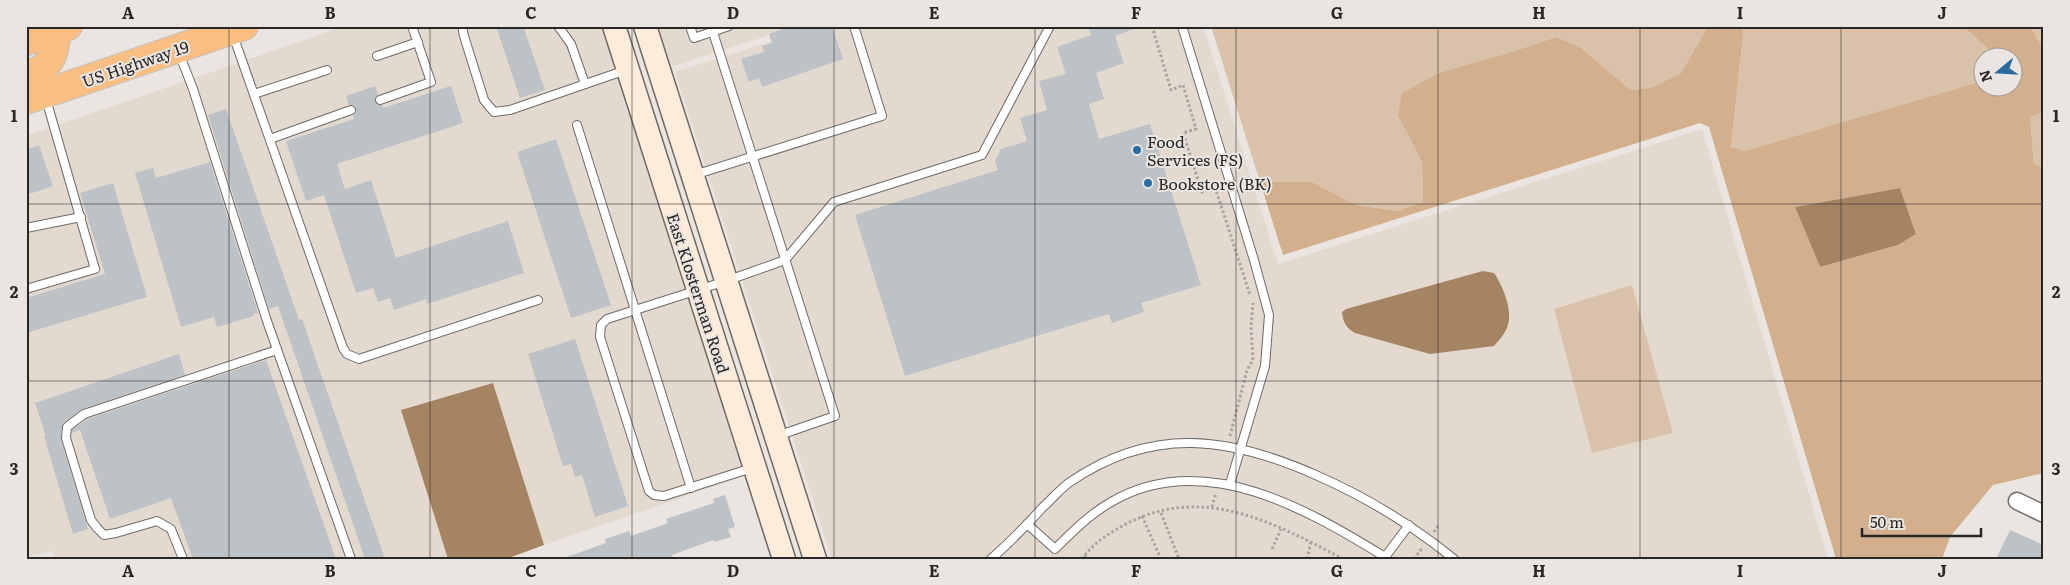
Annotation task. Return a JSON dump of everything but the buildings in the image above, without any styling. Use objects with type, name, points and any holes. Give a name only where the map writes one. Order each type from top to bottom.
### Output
[{"type":"highway","points":[[26,41],[61,27]]},
{"type":"highway","points":[[32,90],[56,50],[61,27]]},
{"type":"highway","name":"US Highway 19","points":[[32,90],[177,49],[238,28]]},
{"type":"main road","name":"East Klosterman Road","points":[[614,26],[784,559]]},
{"type":"main road","name":"East Klosterman Road","points":[[645,26],[815,559]]},
{"type":"street","points":[[2017,501],[2044,514]]},
{"type":"lane","points":[[380,100],[431,82],[412,26]]},
{"type":"lane","points":[[462,26],[484,100],[494,112],[510,110],[628,69]]},
{"type":"lane","points":[[558,26],[571,44],[585,84]]},
{"type":"lane","points":[[690,26],[694,38],[712,29],[729,26]]},
{"type":"lane","points":[[692,175],[882,116],[854,26]]},
{"type":"lane","points":[[755,467],[664,496],[654,495],[649,491],[600,337],[601,325],[606,319],[785,260],[834,202],[982,155],[1050,26]]},
{"type":"lane","points":[[1182,26],[1254,260],[1269,316],[1265,366],[1230,484]]},
{"type":"lane","points":[[238,28],[254,94],[343,348],[347,354],[352,358],[359,359],[538,300]]},
{"type":"lane","points":[[712,29],[835,416],[775,436]]},
{"type":"lane","points":[[377,56],[418,42]]},
{"type":"lane","points":[[177,49],[194,90],[204,127],[277,350],[351,559]]},
{"type":"lane","points":[[254,94],[327,70]]},
{"type":"lane","points":[[26,289],[95,268],[80,217],[32,90]]},
{"type":"lane","points":[[270,139],[351,110]]},
{"type":"lane","points":[[577,125],[691,488]]},
{"type":"lane","points":[[26,228],[80,217]]},
{"type":"lane","points":[[183,559],[171,529],[157,521],[104,535],[97,528],[91,520],[66,438],[67,427],[84,414],[277,350]]},
{"type":"lane","points":[[991,559],[1068,483],[1108,460],[1134,450],[1159,445],[1198,442],[1241,448],[1306,470],[1338,485],[1409,524],[1454,559]]},
{"type":"lane","points":[[1027,524],[1055,549],[1097,511],[1136,490],[1155,485],[1202,480],[1230,484],[1279,501],[1316,517],[1385,557],[1409,524]]},
{"type":"path","points":[[1152,26],[1171,90],[1183,85],[1196,128],[1183,133],[1202,192],[1215,186],[1254,306],[1251,327],[1253,360],[1247,370],[1228,446]]},
{"type":"path","points":[[1212,507],[1218,482]]},
{"type":"path","points":[[1083,557],[1104,537],[1142,516],[1179,506],[1212,507],[1257,519],[1312,542],[1343,559]]},
{"type":"path","points":[[1161,513],[1179,559]]},
{"type":"path","points":[[1142,516],[1160,559]]},
{"type":"path","points":[[1272,549],[1281,529]]},
{"type":"path","points":[[1307,559],[1312,542]]},
{"type":"path","points":[[1083,557],[1090,559]]},
{"type":"shaded area","points":[[345,26],[604,26],[747,475],[544,545],[493,383],[401,410],[448,559],[54,559],[52,551],[26,557],[26,136]]},
{"type":"shaded area","points":[[655,26],[798,26],[673,66],[669,71]]},
{"type":"shaded area","points":[[820,26],[1203,26],[1278,264],[1702,129],[1828,559],[832,559],[675,72]]},
{"type":"shaded area","points":[[1211,26],[1708,26],[1681,73],[1650,88],[1631,90],[1579,46],[1556,37],[1502,55],[1398,116],[1422,162],[1423,202],[1398,211],[1356,205],[1312,182],[1260,182]]},
{"type":"shaded area","points":[[1708,26],[1744,26],[1731,147],[1744,151],[1972,84],[1972,98],[2022,98],[2022,48],[1988,48],[1962,26],[2030,26],[2044,51],[2044,111],[2030,117],[2034,164],[2044,168],[2044,473],[1993,485],[1950,537],[1942,559],[1836,559],[1709,127],[1700,123],[1283,255],[1260,182],[1312,182],[1356,205],[1398,211],[1423,202],[1422,162],[1398,116],[1402,93],[1439,73],[1556,37],[1579,46],[1631,90],[1650,88],[1681,73]],"holes":[[[1900,188],[1916,234],[1898,245],[1820,267],[1795,207]]]},
{"type":"shaded area","points":[[1744,26],[1962,26],[1988,48],[1972,48],[1972,84],[1744,151],[1731,148]]},
{"type":"shaded area","points":[[2030,26],[2044,26],[2044,51]]},
{"type":"shaded area","points":[[2044,111],[2044,168],[2034,164],[2030,116]]},
{"type":"shaded area","points":[[1900,188],[1916,234],[1898,245],[1820,267],[1795,207]]},
{"type":"shaded area","points":[[1483,271],[1494,273],[1501,285],[1509,308],[1506,330],[1494,346],[1430,354],[1355,333],[1344,322],[1342,312],[1346,309]]},
{"type":"shaded area","points":[[1632,285],[1673,433],[1592,453],[1554,309]]},
{"type":"shaded area","points":[[493,383],[544,545],[506,559],[448,559],[401,410]]},
{"type":"place","name":"Food Services (FS)","points":[[1137,150]]},
{"type":"place","name":"Bookstore (BK)","points":[[1148,183]]}]
